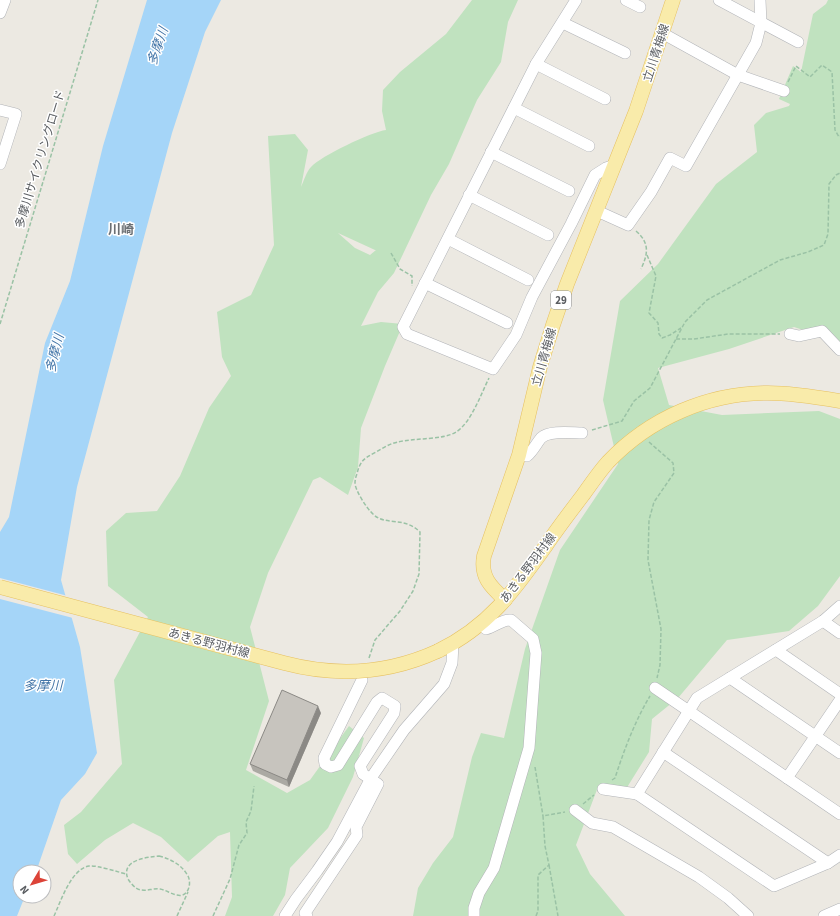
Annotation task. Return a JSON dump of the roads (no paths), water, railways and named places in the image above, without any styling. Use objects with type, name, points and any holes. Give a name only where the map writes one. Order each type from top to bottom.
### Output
[{"type":"main road","name":"立川青梅線","points":[[505,600],[492,589],[487,581],[484,570],[484,559],[519,455],[550,332],[639,104],[673,0]]},
{"type":"main road","name":"あきる野羽村線","points":[[0,587],[315,670],[346,672],[378,670],[407,663],[438,651],[453,643],[480,624],[522,581],[602,469],[618,452],[658,422],[683,410],[710,400],[730,396],[758,393],[778,393],[840,401]]},
{"type":"street","points":[[0,13],[5,0]]},
{"type":"street","points":[[576,0],[536,64],[403,326],[406,334],[493,369],[516,335],[532,297],[595,175],[606,168],[615,165]]},
{"type":"street","points":[[626,0],[640,6]]},
{"type":"street","points":[[719,0],[798,42]]},
{"type":"street","points":[[597,211],[628,225],[648,197],[670,158],[686,166],[756,43],[761,23],[760,0]]},
{"type":"street","points":[[563,23],[625,53]]},
{"type":"street","points":[[662,33],[738,75],[784,91]]},
{"type":"street","points":[[536,64],[605,99]]},
{"type":"street","points":[[514,108],[589,146]]},
{"type":"street","points":[[0,110],[16,114],[0,164]]},
{"type":"street","points":[[492,152],[569,191]]},
{"type":"street","points":[[470,196],[548,235]]},
{"type":"street","points":[[448,239],[528,280]]},
{"type":"street","points":[[425,283],[507,323]]},
{"type":"street","points":[[790,334],[799,336],[822,331],[840,350]]},
{"type":"street","points":[[519,455],[527,456],[541,438],[547,433],[582,432]]},
{"type":"street","points":[[637,794],[697,698],[823,621],[840,606]]},
{"type":"street","points":[[474,916],[474,908],[479,893],[494,868],[529,748],[536,653],[533,639],[511,620],[503,621],[492,628],[486,629],[480,624]]},
{"type":"street","points":[[823,621],[840,633]]},
{"type":"street","points":[[285,916],[337,842],[371,778],[404,730],[444,684],[452,663],[453,643]]},
{"type":"street","points":[[776,650],[840,694]]},
{"type":"street","points":[[730,678],[840,753]]},
{"type":"street","points":[[307,916],[305,913],[357,835],[356,827],[378,784],[363,774],[360,766],[394,713],[395,706],[382,698],[377,702],[338,765],[331,767],[325,764],[324,758],[362,680]]},
{"type":"street","points":[[655,688],[840,814]]},
{"type":"street","points":[[787,778],[840,700]]},
{"type":"street","points":[[663,752],[828,863]]},
{"type":"street","points":[[603,789],[637,794],[774,886],[828,863],[840,855]]},
{"type":"street","points":[[575,810],[592,823],[613,827],[700,878],[728,898],[748,916]]},
{"type":"street","points":[[824,916],[840,909]]},
{"type":"water","name":"多摩川","points":[[147,0],[221,0],[205,32],[172,133],[77,487],[61,580],[80,647],[97,753],[85,774],[61,800],[39,864],[12,864],[12,904],[22,904],[17,916],[0,916],[0,532],[9,517],[45,343],[70,281],[103,146]]},
{"type":"district","name":"川崎","points":[[121,229]]}]
